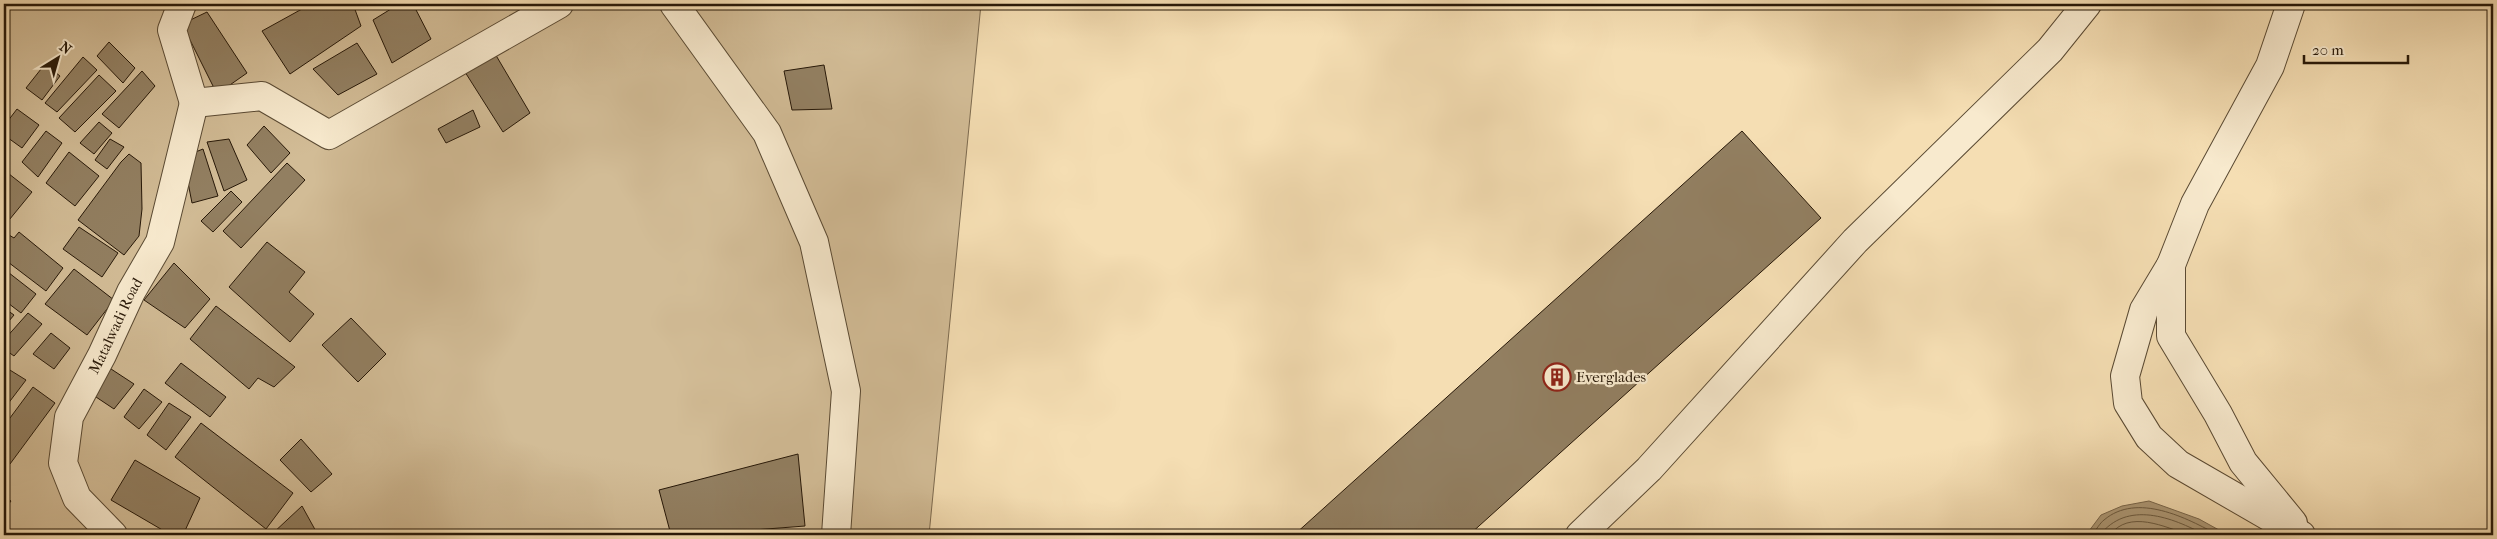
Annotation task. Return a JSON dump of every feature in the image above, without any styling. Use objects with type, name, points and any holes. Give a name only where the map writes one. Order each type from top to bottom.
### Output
[{"type":"street","points":[[182,4],[172,30],[194,103],[262,96],[329,134],[559,4]]},
{"type":"street","points":[[674,4],[766,133],[814,242],[846,392],[836,535]]},
{"type":"street","points":[[1580,535],[1649,469],[1855,241],[2050,50],[2086,4]]},
{"type":"street","points":[[2291,4],[2270,66],[2195,204],[2171,265],[2144,310],[2125,376],[2128,403],[2149,437],[2178,464],[2302,535]]},
{"type":"street","name":"Matalwadi Road","points":[[113,535],[77,498],[63,463],[69,417],[102,355],[131,292],[160,242],[194,103]]},
{"type":"street","points":[[2171,265],[2171,336],[2218,414],[2243,462],[2302,535]]},
{"type":"shaded area","points":[[4,4],[981,4],[929,535],[4,535]]},
{"type":"water","points":[[2149,501],[2199,519],[2228,535],[2086,535],[2101,515],[2122,506]]},
{"type":"building","points":[[311,4],[353,4],[361,26],[290,74],[262,31]]},
{"type":"building","points":[[399,4],[413,4],[431,39],[392,63],[373,20]]},
{"type":"building","points":[[207,12],[247,73],[217,94],[182,24]]},
{"type":"building","points":[[109,42],[135,68],[123,83],[97,56]]},
{"type":"building","points":[[357,43],[377,74],[338,95],[313,69]]},
{"type":"building","points":[[494,52],[530,113],[503,132],[465,72]]},
{"type":"building","points":[[83,57],[97,70],[57,112],[45,103]]},
{"type":"building","points":[[45,64],[60,76],[42,100],[26,88]]},
{"type":"building","points":[[824,65],[832,109],[792,110],[784,71]]},
{"type":"building","points":[[142,71],[155,86],[119,128],[102,114]]},
{"type":"building","points":[[99,75],[116,91],[75,132],[59,118]]},
{"type":"building","points":[[17,109],[39,125],[22,148],[4,135],[4,126]]},
{"type":"building","points":[[473,110],[480,127],[446,143],[438,129]]},
{"type":"building","points":[[99,122],[112,133],[94,154],[80,143]]},
{"type":"building","points":[[264,126],[290,153],[271,173],[247,145]]},
{"type":"building","points":[[46,131],[62,143],[38,177],[22,162]]},
{"type":"building","name":"Everglades","points":[[1742,131],[1821,218],[1469,535],[1294,535]]},
{"type":"building","points":[[110,139],[124,147],[107,169],[95,160]]},
{"type":"building","points":[[229,139],[247,180],[224,191],[207,142]]},
{"type":"building","points":[[203,149],[218,196],[192,203],[183,157]]},
{"type":"building","points":[[69,152],[99,176],[75,206],[46,183]]},
{"type":"building","points":[[129,154],[141,163],[142,209],[139,236],[124,255],[78,220]]},
{"type":"building","points":[[287,163],[305,180],[241,248],[223,231]]},
{"type":"building","points":[[4,170],[32,192],[5,225],[4,224]]},
{"type":"building","points":[[231,191],[242,202],[213,232],[201,221]]},
{"type":"building","points":[[79,227],[118,253],[102,277],[63,249]]},
{"type":"building","points":[[4,232],[14,238],[19,232],[63,268],[46,291],[4,259]]},
{"type":"building","points":[[267,242],[305,272],[289,292],[314,314],[290,342],[229,287]]},
{"type":"building","points":[[174,263],[210,299],[185,328],[144,300]]},
{"type":"building","points":[[4,269],[36,294],[21,313],[4,300]]},
{"type":"building","points":[[74,269],[114,300],[87,335],[45,304]]},
{"type":"building","points":[[216,306],[295,367],[274,387],[258,378],[249,389],[190,339]]},
{"type":"building","points":[[4,308],[14,315],[4,327]]},
{"type":"building","points":[[28,313],[42,324],[14,356],[4,349],[4,340]]},
{"type":"building","points":[[351,318],[386,354],[358,382],[322,345]]},
{"type":"building","points":[[51,333],[70,348],[54,369],[33,354]]},
{"type":"building","points":[[181,363],[226,397],[210,417],[165,383]]},
{"type":"building","points":[[108,367],[134,384],[114,409],[93,395]]},
{"type":"building","points":[[4,368],[26,380],[4,409]]},
{"type":"building","points":[[33,387],[55,403],[10,464],[4,461],[4,426]]},
{"type":"building","points":[[144,389],[162,402],[139,429],[124,417]]},
{"type":"building","points":[[169,403],[191,417],[166,450],[147,435]]},
{"type":"building","points":[[201,423],[293,493],[266,529],[175,457]]},
{"type":"building","points":[[301,439],[332,474],[311,492],[280,460]]},
{"type":"building","points":[[798,454],[805,526],[728,532],[728,535],[671,535],[659,490]]},
{"type":"building","points":[[135,460],[200,498],[183,535],[171,535],[111,500]]},
{"type":"building","points":[[4,496],[11,501],[4,510]]},
{"type":"building","points":[[302,506],[318,535],[272,534]]},
{"type":"place","name":"Everglades","points":[[1557,377]]}]
